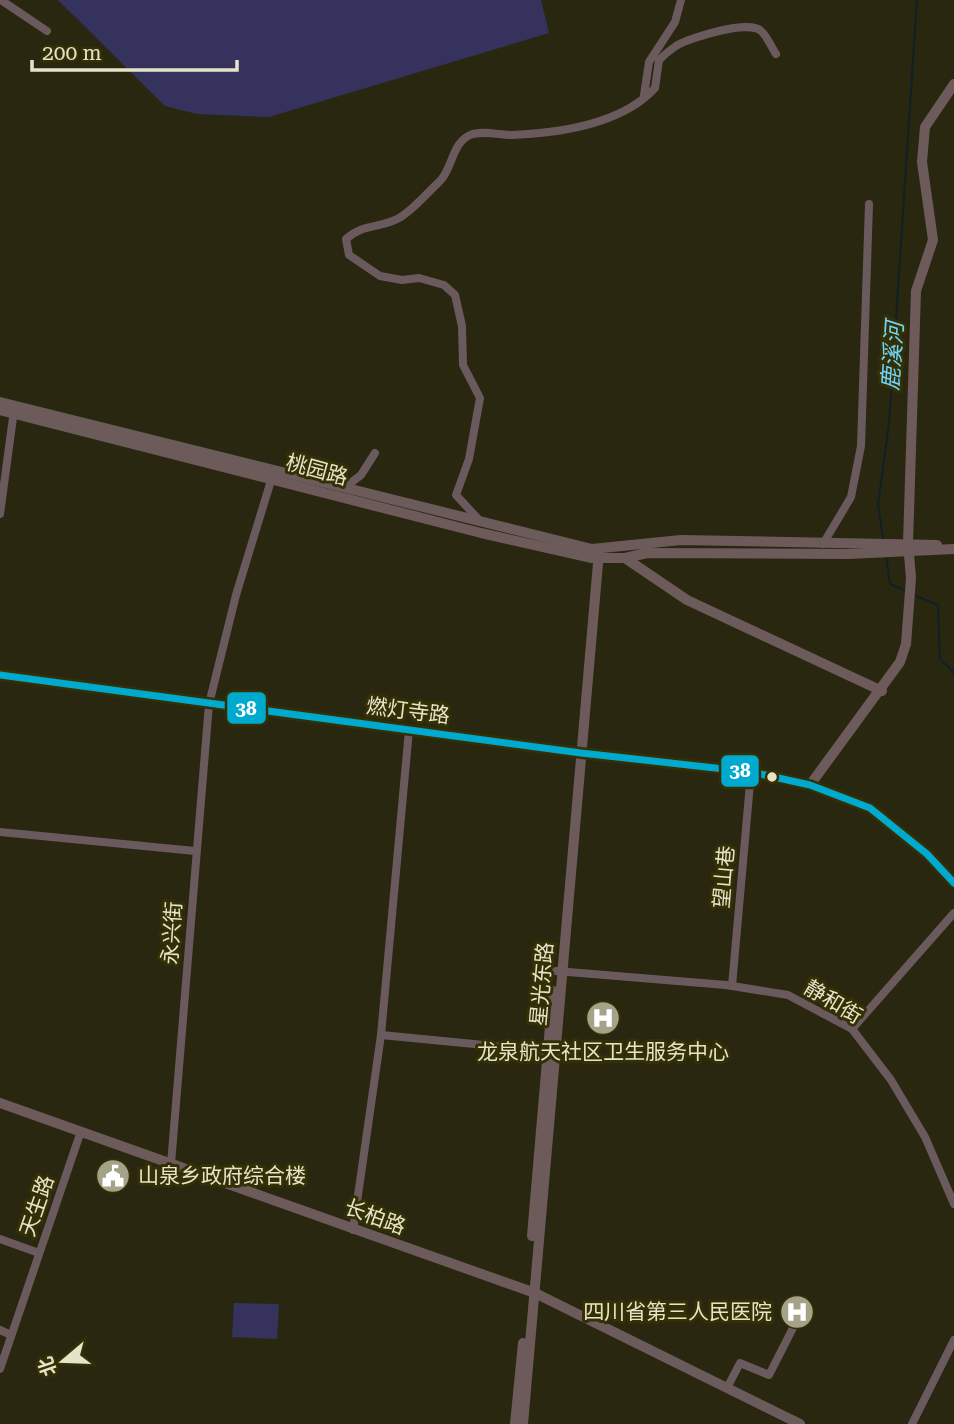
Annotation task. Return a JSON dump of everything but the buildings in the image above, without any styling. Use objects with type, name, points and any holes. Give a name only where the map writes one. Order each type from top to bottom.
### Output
[{"type":"street","points":[[1,0],[47,31]]},
{"type":"street","points":[[644,94],[649,62],[674,22],[681,0]]},
{"type":"street","points":[[483,524],[456,495],[469,460],[480,398],[463,365],[462,326],[456,295],[444,285],[419,278],[402,280],[366,269],[349,256],[346,239],[360,227],[377,226],[400,217],[441,180],[459,142],[473,134],[537,134],[599,123],[627,110],[655,88],[659,60],[676,46],[701,35],[736,27],[754,28],[761,31],[776,54]]},
{"type":"street","points":[[810,785],[882,691],[900,662],[906,644],[911,578],[916,291],[933,240],[922,162],[925,127],[954,84]]},
{"type":"street","points":[[823,544],[852,497],[861,446],[869,204]]},
{"type":"street","points":[[0,402],[14,410],[0,514]]},
{"type":"street","name":"桃园路","points":[[0,410],[14,410],[273,474],[481,533],[625,558],[647,552],[847,549]]},
{"type":"street","points":[[344,488],[367,468],[375,453]]},
{"type":"street","points":[[273,474],[344,488],[596,553],[681,540],[823,544],[847,549],[954,548]]},
{"type":"street","name":"永兴街","points":[[171,1164],[209,704],[236,595],[273,474]]},
{"type":"street","name":"星光东路","points":[[515,1424],[531,1292],[596,553]]},
{"type":"street","points":[[625,558],[687,600],[882,691]]},
{"type":"street","name":"燃灯寺路","points":[[0,675],[578,752],[751,772],[810,785],[870,808],[927,854],[954,883]]},
{"type":"street","points":[[353,1230],[381,1035],[409,730]]},
{"type":"street","name":"望山巷","points":[[732,986],[751,772]]},
{"type":"street","points":[[0,832],[195,851]]},
{"type":"street","points":[[852,1029],[954,914]]},
{"type":"street","name":"星光东路","points":[[523,1424],[547,1051],[559,971]]},
{"type":"street","name":"静和街","points":[[559,971],[732,986],[788,995],[852,1029],[891,1080],[925,1137],[954,1204]]},
{"type":"street","points":[[381,1035],[547,1051]]},
{"type":"street","name":"长柏路","points":[[0,1103],[80,1134],[531,1292],[800,1424]]},
{"type":"street","name":"天生路","points":[[0,1370],[80,1134]]},
{"type":"street","points":[[0,1240],[39,1253]]},
{"type":"street","points":[[727,1388],[740,1363],[769,1375],[794,1326]]},
{"type":"street","points":[[0,1330],[11,1335]]},
{"type":"street","points":[[912,1424],[954,1340]]},
{"type":"shaded area","points":[[58,0],[541,0],[549,33],[269,117],[197,114],[165,106]]},
{"type":"shaded area","points":[[234,1303],[279,1304],[277,1339],[232,1337]]},
{"type":"waterway","name":"鹿溪河","points":[[883,539],[878,504],[889,424],[917,0]]},
{"type":"waterway","name":"鹿溪河","points":[[886,555],[890,584],[906,591]]},
{"type":"waterway","name":"鹿溪河","points":[[914,595],[938,605],[940,659],[954,673]]},
{"type":"transit line","name":"38","points":[[0,675],[581,753],[751,772],[810,785],[870,808],[927,854],[954,883]]},
{"type":"place","name":"龙泉航天社区卫生服务中心","points":[[603,1018]]},
{"type":"place","name":"山泉乡政府综合楼","points":[[113,1176]]},
{"type":"place","name":"四川省第三人民医院","points":[[797,1312]]}]
